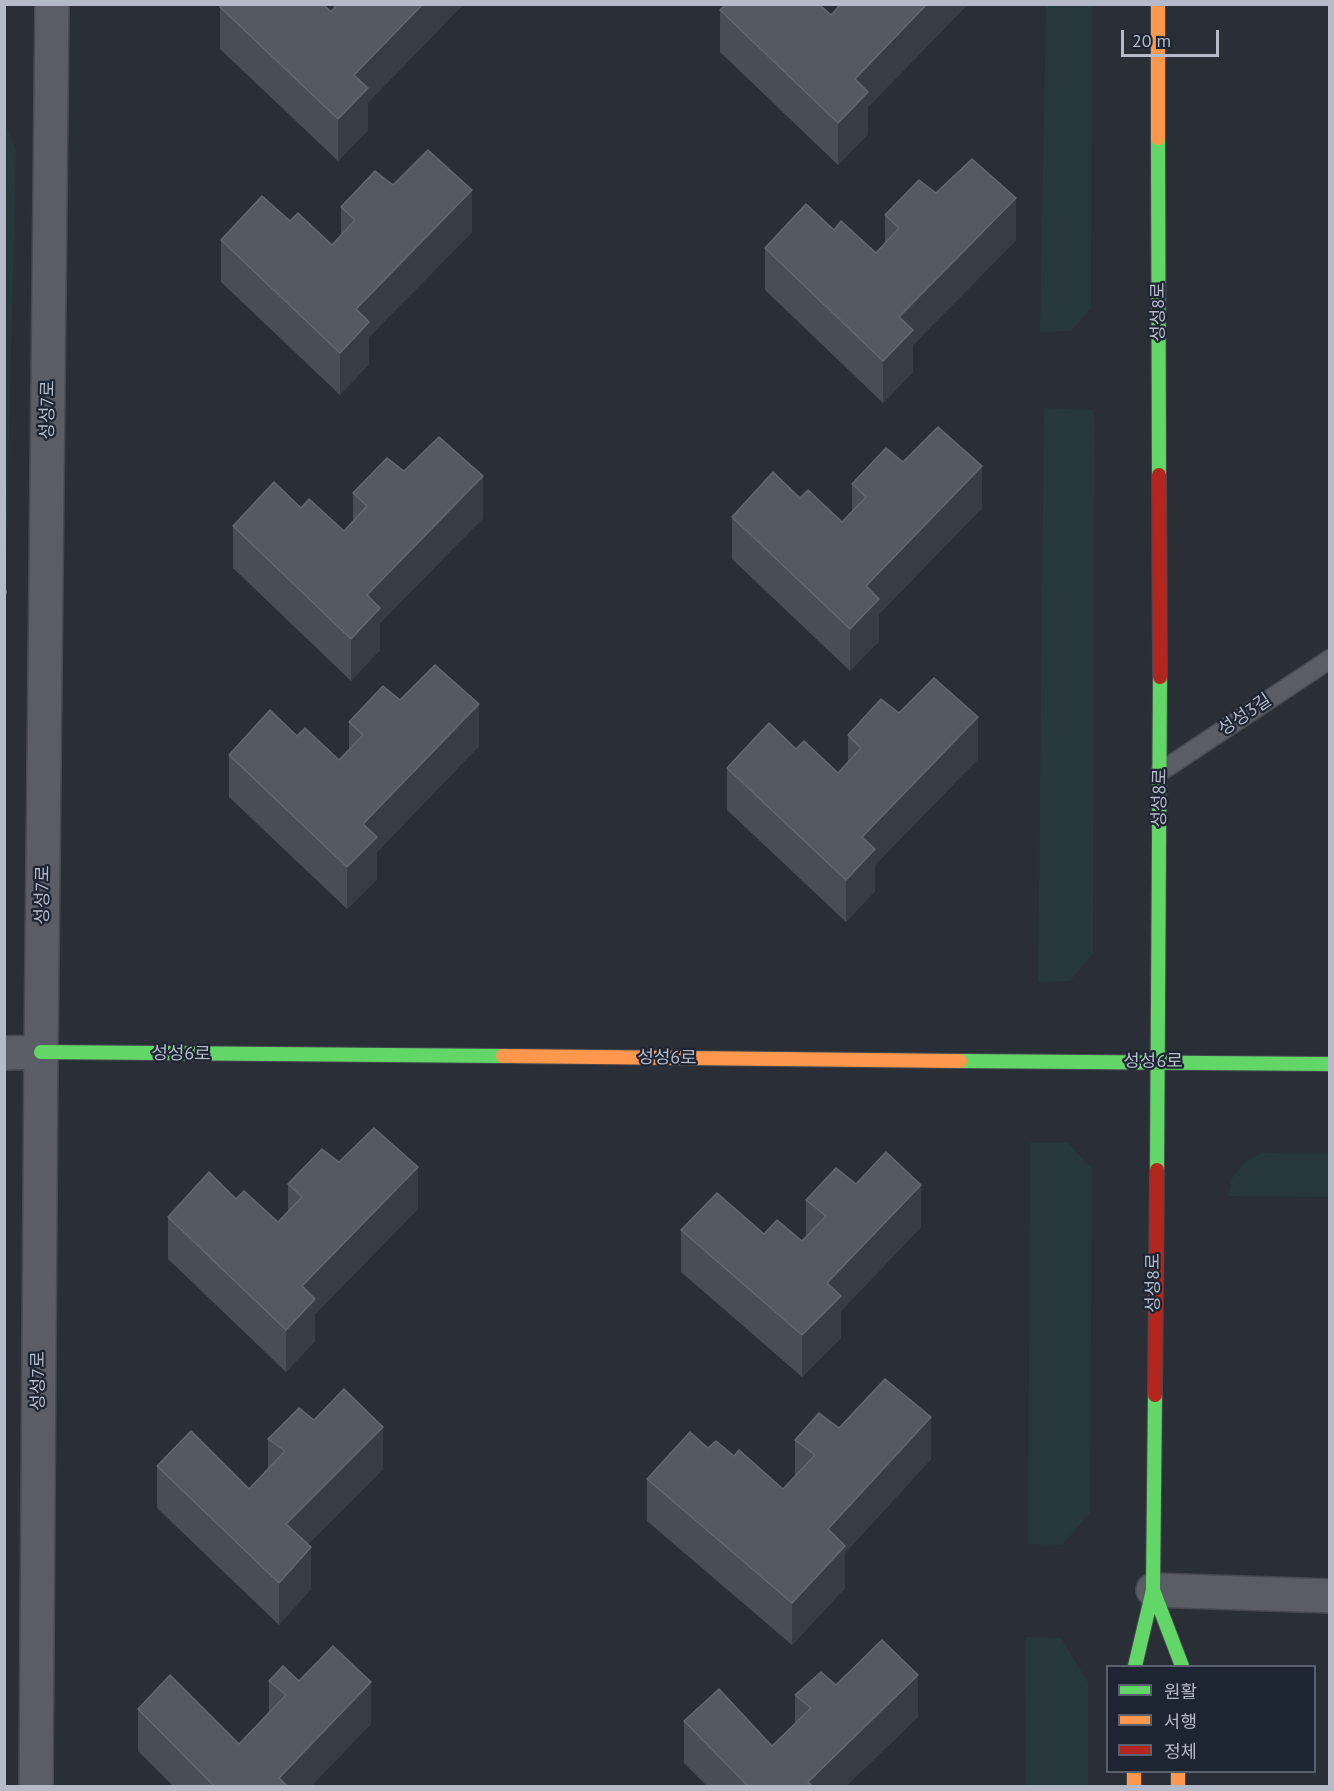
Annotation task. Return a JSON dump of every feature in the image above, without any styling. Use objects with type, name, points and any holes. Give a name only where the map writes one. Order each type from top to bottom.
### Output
[{"type":"street","name":"성성7로","points":[[36,1786],[52,4]]},
{"type":"street","name":"성성8로","points":[[1135,1665],[1153,1590],[1160,772],[1158,4]]},
{"type":"street","name":"성성6로","points":[[4,1053],[1329,1064]]},
{"type":"street","name":"성성8로","points":[[1153,1590],[1182,1665]]},
{"type":"street","points":[[1153,1590],[1329,1596]]},
{"type":"lane","name":"성성3길","points":[[1160,772],[1329,659]]},
{"type":"shaded area","points":[[1046,5],[1092,5],[1091,308],[1071,331],[1040,332]]},
{"type":"shaded area","points":[[4,121],[16,150],[6,562],[4,562]]},
{"type":"shaded area","points":[[1044,408],[1094,410],[1093,954],[1070,981],[1038,982]]},
{"type":"shaded area","points":[[1030,1143],[1068,1143],[1092,1169],[1090,1513],[1062,1545],[1028,1544]]},
{"type":"shaded area","points":[[1262,1153],[1329,1154],[1329,1197],[1228,1196],[1232,1178],[1246,1161]]},
{"type":"shaded area","points":[[1025,1637],[1061,1638],[1088,1682],[1088,1786],[1026,1786]]},
{"type":"building","points":[[222,4],[323,4],[331,12],[337,4],[423,4],[354,75],[368,88],[338,119],[220,7]]},
{"type":"building","points":[[726,4],[819,4],[831,15],[841,4],[927,4],[855,79],[868,92],[838,123],[720,10]]},
{"type":"building","points":[[428,150],[472,190],[356,309],[369,322],[340,353],[221,240],[262,196],[290,221],[298,213],[332,245],[355,220],[341,207],[375,171],[393,185]]},
{"type":"building","points":[[972,159],[1016,198],[899,317],[913,330],[883,361],[765,248],[806,204],[834,230],[841,221],[876,253],[899,228],[885,215],[919,180],[936,193]]},
{"type":"building","points":[[938,427],[982,466],[866,586],[879,599],[850,629],[732,517],[773,472],[800,498],[808,490],[842,522],[866,497],[852,484],[886,448],[903,462]]},
{"type":"building","points":[[439,437],[483,476],[367,595],[380,608],[351,639],[233,526],[274,482],[301,508],[309,499],[344,531],[367,506],[353,493],[387,458],[404,471]]},
{"type":"building","points":[[435,665],[479,704],[363,824],[377,837],[347,867],[229,755],[270,710],[297,736],[305,728],[339,760],[363,735],[349,722],[383,686],[400,700]]},
{"type":"building","points":[[934,678],[978,717],[862,837],[875,849],[846,880],[727,768],[769,723],[796,749],[804,741],[838,773],[861,748],[848,735],[881,699],[899,713]]},
{"type":"building","points":[[374,1128],[418,1167],[302,1286],[315,1299],[286,1330],[168,1217],[209,1172],[236,1199],[244,1191],[278,1222],[302,1197],[288,1184],[322,1149],[339,1162]]},
{"type":"building","points":[[886,1152],[921,1185],[827,1283],[841,1296],[802,1335],[681,1230],[717,1193],[764,1234],[777,1220],[802,1241],[826,1216],[806,1200],[836,1168],[856,1184]]},
{"type":"building","points":[[885,1379],[931,1417],[828,1529],[845,1546],[792,1603],[647,1479],[690,1432],[708,1448],[716,1441],[734,1456],[739,1450],[783,1489],[815,1455],[795,1440],[819,1413],[839,1428]]},
{"type":"building","points":[[344,1389],[383,1427],[286,1524],[311,1547],[279,1583],[157,1466],[191,1431],[249,1489],[285,1451],[268,1439],[299,1408],[314,1420]]},
{"type":"building","points":[[882,1640],[918,1675],[808,1782],[812,1786],[748,1786],[684,1721],[719,1689],[772,1746],[811,1708],[795,1695],[821,1672],[836,1685]]},
{"type":"building","points":[[333,1646],[371,1682],[279,1778],[287,1786],[214,1786],[138,1709],[170,1675],[239,1744],[286,1695],[269,1681],[283,1666],[299,1681]]},
{"type":"traffic: fast","points":[[1158,138],[1159,475]]},
{"type":"traffic: fast","points":[[1157,1170],[1160,677]]},
{"type":"traffic: fast","points":[[41,1052],[503,1056]]},
{"type":"traffic: fast","points":[[960,1061],[1330,1064]]},
{"type":"traffic: fast","points":[[1135,1665],[1153,1590],[1155,1395]]},
{"type":"traffic: fast","points":[[1153,1590],[1182,1665]]},
{"type":"traffic: slow","points":[[1158,4],[1158,138]]},
{"type":"traffic: slow","points":[[503,1056],[960,1061]]},
{"type":"traffic: slow","points":[[1134,1773],[1134,1786]]},
{"type":"traffic: slow","points":[[1178,1773],[1178,1786]]},
{"type":"traffic: jam","points":[[1159,475],[1160,677]]},
{"type":"traffic: jam","points":[[1155,1395],[1157,1170]]}]
